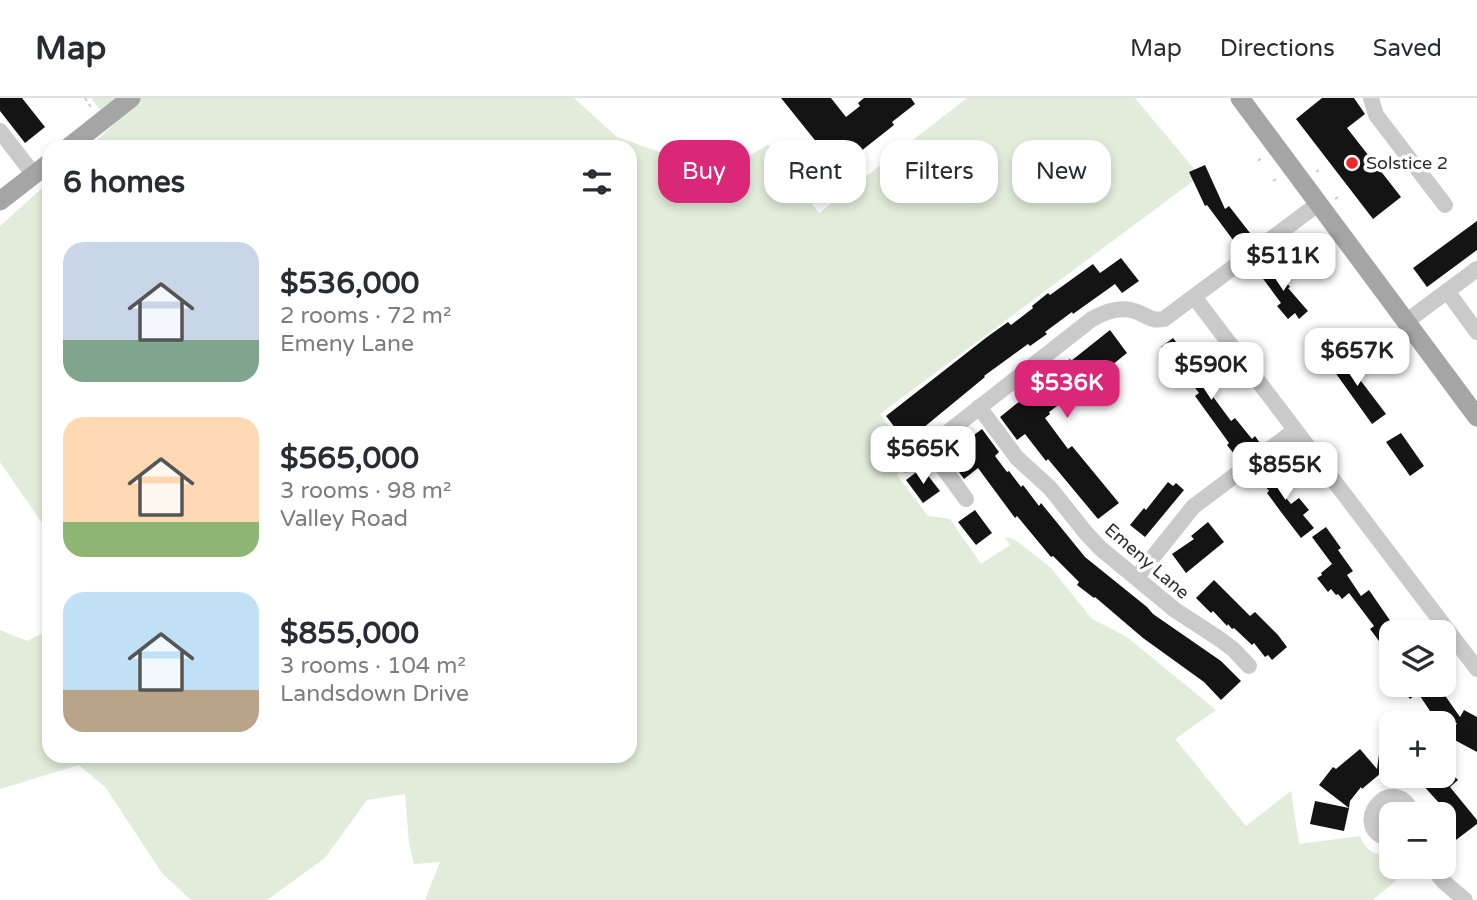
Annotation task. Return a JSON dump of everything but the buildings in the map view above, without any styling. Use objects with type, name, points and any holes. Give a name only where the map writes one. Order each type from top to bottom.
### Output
[{"type":"main road","points":[[78,140],[131,98]]},
{"type":"main road","points":[[1248,101],[1327,201],[1407,321],[1477,417]]},
{"type":"main road","points":[[0,201],[41,169]]},
{"type":"street","points":[[1371,98],[1376,115],[1445,205]]},
{"type":"street","points":[[0,131],[41,169]]},
{"type":"street","points":[[906,465],[1092,319],[1105,311],[1131,310],[1156,321],[1164,319],[1327,201]]},
{"type":"street","points":[[1407,321],[1477,269]]},
{"type":"street","points":[[1447,291],[1477,332]]},
{"type":"street","points":[[1195,298],[1477,669]]},
{"type":"street","name":"Emeny Lane","points":[[979,407],[1017,458],[1049,488],[1100,548],[1175,610],[1221,639],[1249,666]]},
{"type":"street","points":[[1137,577],[1193,507],[1294,430]]},
{"type":"street","points":[[928,447],[966,499]]},
{"type":"street","points":[[1380,802],[1391,797],[1401,798],[1406,802]]},
{"type":"street","points":[[1379,802],[1372,814],[1374,827],[1379,833]]},
{"type":"street","points":[[1442,879],[1465,900]]},
{"type":"path","points":[[85,98],[94,112]]},
{"type":"path","points":[[1258,161],[1262,157]]},
{"type":"path","points":[[1316,172],[1321,169]]},
{"type":"path","points":[[1273,181],[1279,178]]},
{"type":"path","points":[[1327,201],[1340,195]]},
{"type":"green space","points":[[91,98],[574,98],[617,137],[626,140],[97,140],[112,126]]},
{"type":"green space","points":[[967,98],[1135,98],[1200,176],[880,414],[906,451],[897,475],[928,516],[950,519],[981,564],[1010,545],[1004,537],[1014,539],[1051,568],[1092,619],[1127,637],[1216,710],[1175,739],[1246,826],[1291,791],[1299,844],[1360,836],[1372,852],[1379,855],[1379,879],[1398,879],[1373,900],[425,900],[440,862],[414,864],[409,843],[405,794],[367,800],[325,858],[267,900],[191,900],[162,873],[106,788],[79,765],[0,789],[0,630],[27,641],[42,634],[42,763],[637,763],[637,144],[658,151],[658,203],[750,203],[750,155],[764,147],[764,203],[812,203],[819,213],[832,203],[866,203],[866,176],[880,166],[880,203],[998,203],[998,140],[913,140]]},
{"type":"green space","points":[[42,188],[42,523],[0,462],[0,226]]},
{"type":"place","name":"Solstice 2","points":[[1352,163]]}]
